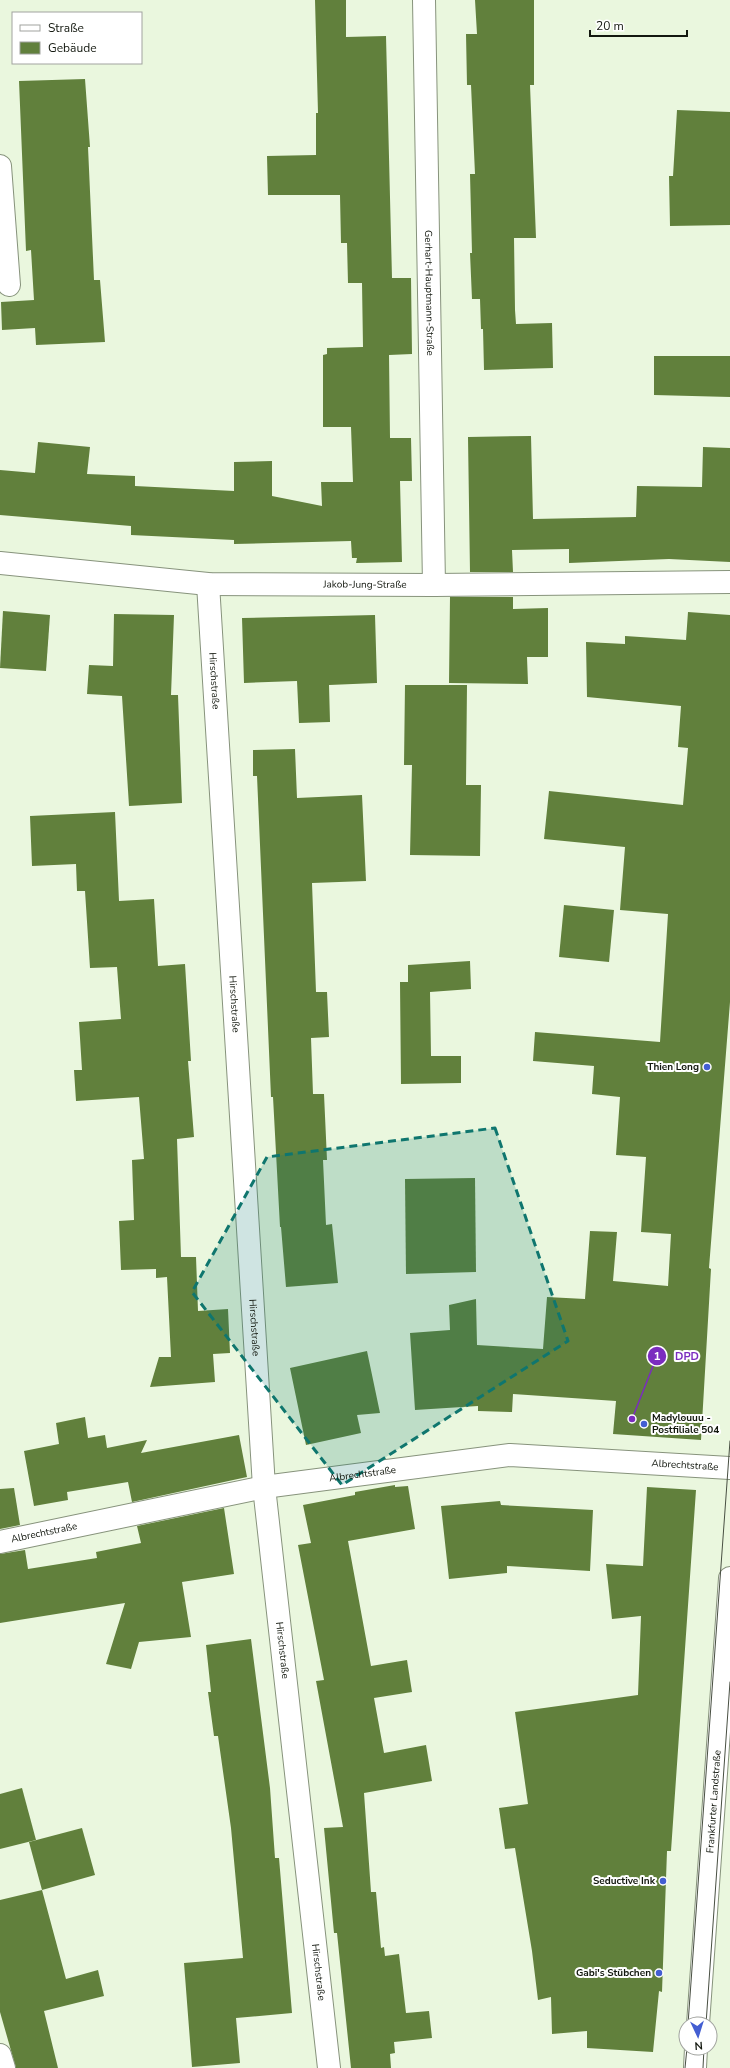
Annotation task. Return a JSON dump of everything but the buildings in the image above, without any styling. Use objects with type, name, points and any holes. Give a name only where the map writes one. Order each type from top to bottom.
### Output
[{"type":"street","name":"Gerhart-Hauptmann-Straße","points":[[424,0],[434,585]]},
{"type":"street","points":[[0,166],[9,285]]},
{"type":"street","name":"Jakob-Jung-Straße","points":[[0,563],[208,584],[434,585],[730,582]]},
{"type":"street","name":"Hirschstraße","points":[[208,584],[264,1487],[329,2068]]},
{"type":"street","name":"Albrechtstraße","points":[[0,1542],[264,1487],[510,1455],[730,1468]]},
{"type":"street","name":"Frankfurter Landstraße","points":[[699,2016],[730,1578]]},
{"type":"street","points":[[0,2055],[4,2068]]},
{"type":"street","points":[[695,2068],[696,2056]]},
{"type":"highlighted area","points":[[495,1128],[568,1341],[342,1485],[192,1292],[267,1157]]},
{"type":"tram line","points":[[689,2016],[730,1441]]},
{"type":"tram line","points":[[707,2016],[730,1682]]},
{"type":"tram line","points":[[685,2068],[686,2056]]},
{"type":"tram line","points":[[703,2068],[704,2056]]},
{"type":"place","name":"Thien Long","points":[[707,1067]]},
{"type":"place","name":"DPD","points":[[632,1419]]},
{"type":"place","name":"Madylouuu - Postfiliale 504","points":[[644,1424]]},
{"type":"place","name":"Seductive Ink","points":[[663,1881]]},
{"type":"place","name":"Gabi's Stübchen","points":[[659,1973]]}]
